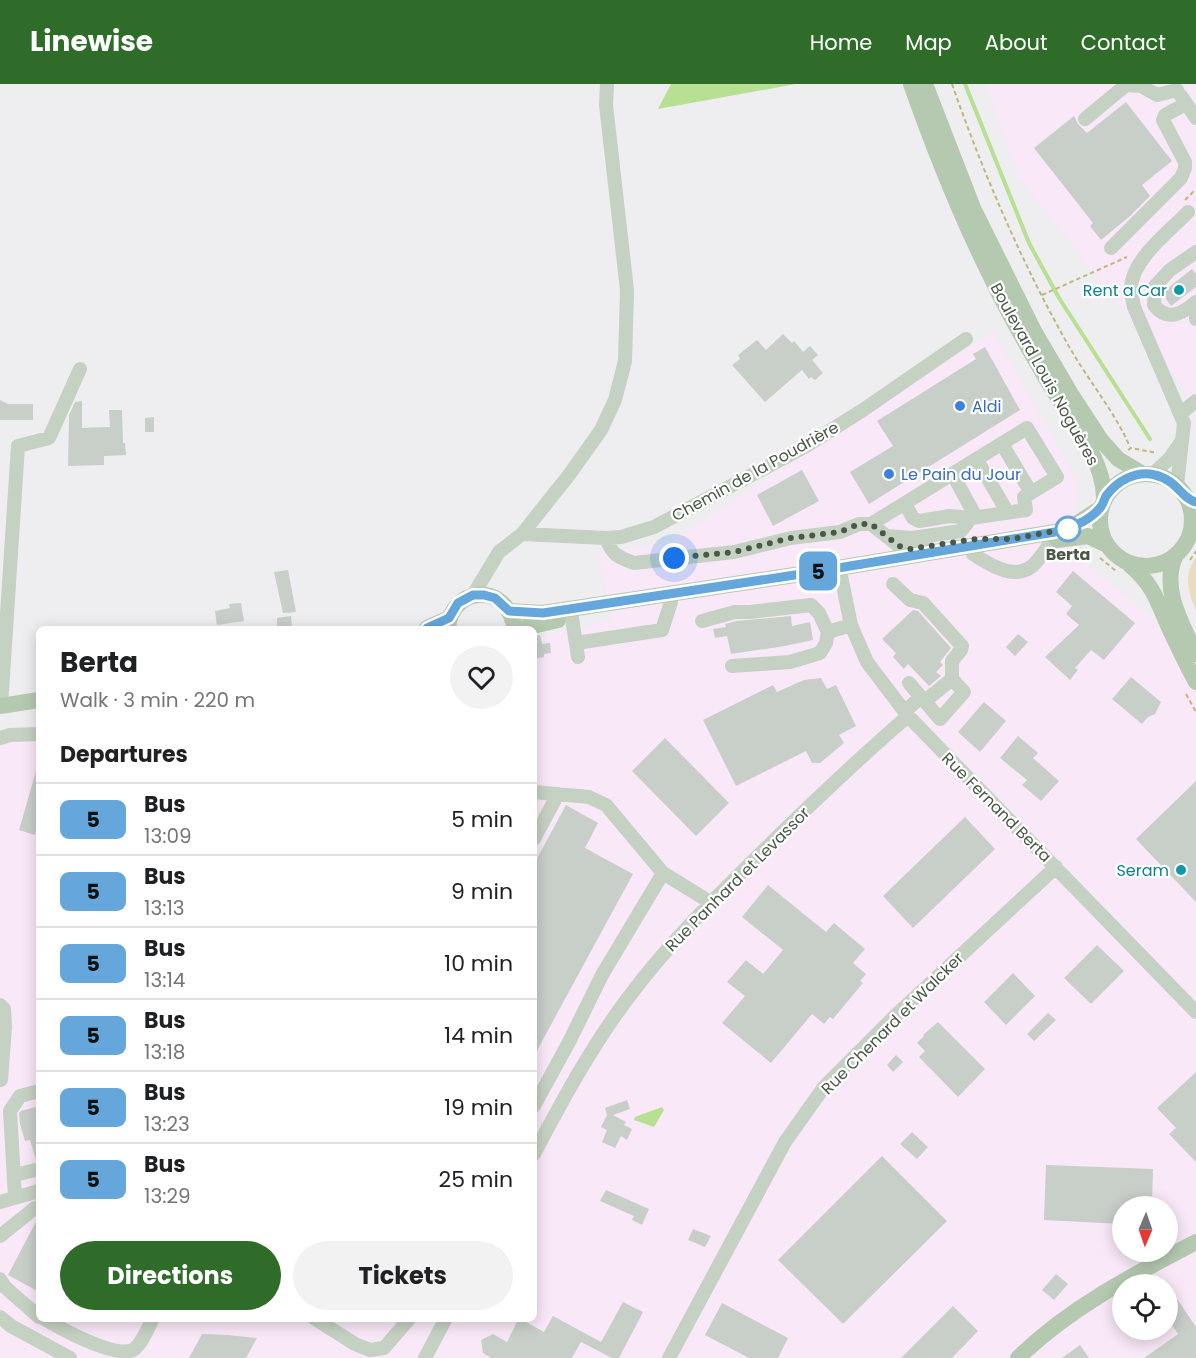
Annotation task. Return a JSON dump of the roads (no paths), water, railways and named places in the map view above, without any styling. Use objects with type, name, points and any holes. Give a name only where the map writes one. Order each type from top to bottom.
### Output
[{"type":"main road","name":"Boulevard Louis Noguères","points":[[911,84],[934,150],[961,214],[1022,338],[1091,452],[1104,487],[1102,503]]},
{"type":"main road","name":"Boulevard Louis Noguères","points":[[925,84],[973,208],[1034,331],[1101,440],[1118,459],[1148,474]]},
{"type":"main road","points":[[509,611],[543,613],[1070,528],[1102,503],[1114,486],[1127,477],[1148,474],[1166,478],[1177,485],[1192,501],[1194,530],[1185,546],[1181,560],[1170,572],[1170,588],[1196,654]]},
{"type":"main road","points":[[1102,503],[1099,520],[1102,550]]},
{"type":"main road","points":[[531,626],[1088,536],[1102,550],[1120,560],[1127,570],[1142,574],[1152,587],[1190,685]]},
{"type":"main road","points":[[1127,570],[1181,560]]},
{"type":"main road","points":[[448,623],[458,603],[473,595],[484,595],[495,598],[509,611],[513,626]]},
{"type":"main road","points":[[0,706],[36,700]]},
{"type":"main road","points":[[1018,1358],[1042,1334],[1096,1297],[1196,1242]]},
{"type":"street","points":[[473,595],[499,552],[522,534],[569,475],[601,430],[615,400],[625,361],[627,290],[606,105],[607,84]]},
{"type":"street","points":[[1085,118],[1126,85],[1141,86],[1157,95],[1176,87],[1196,118]]},
{"type":"street","points":[[1111,248],[1181,178],[1185,162],[1163,120],[1165,115],[1186,104]]},
{"type":"street","points":[[1177,485],[1184,423],[1134,307],[1131,288],[1134,273],[1141,260],[1193,207]]},
{"type":"street","points":[[1196,252],[1170,270],[1155,286],[1154,305],[1160,313],[1167,315],[1179,313],[1196,302]]},
{"type":"street","name":"Chemin de la Poudrière","points":[[522,534],[606,538],[621,537],[654,527],[806,446],[966,339]]},
{"type":"street","points":[[0,706],[18,446],[49,438],[81,369]]},
{"type":"street","points":[[1180,414],[1196,401]]},
{"type":"street","points":[[606,538],[610,550],[634,563],[734,552],[791,538],[840,532],[859,524],[871,524],[1027,428],[1057,477],[1024,497],[1026,510],[974,517],[950,516],[919,521],[913,518],[905,504]]},
{"type":"street","points":[[1148,474],[1170,458],[1182,440]]},
{"type":"street","points":[[1002,444],[1030,492]]},
{"type":"street","points":[[977,460],[1006,513]]},
{"type":"street","points":[[952,475],[974,517]]},
{"type":"street","points":[[886,536],[912,538],[961,531],[974,517]]},
{"type":"street","points":[[871,524],[899,546],[910,549],[976,539],[1013,539]]},
{"type":"street","points":[[973,554],[992,567],[1014,572],[1031,568],[1053,540]]},
{"type":"street","points":[[492,567],[495,598]]},
{"type":"street","name":"Rue Fernand Berta","points":[[841,576],[851,625],[867,662],[906,714],[1196,1012]]},
{"type":"street","points":[[893,584],[910,600],[923,603],[962,646],[952,661],[952,679],[964,692],[940,719],[909,683]]},
{"type":"street","points":[[572,618],[577,650],[662,630],[671,602]]},
{"type":"street","points":[[702,621],[735,612],[812,604],[819,613],[828,632],[826,643],[820,653],[790,662],[732,666]]},
{"type":"street","points":[[828,632],[851,625]]},
{"type":"street","name":"Rue Panhard et Levassor","points":[[537,1150],[595,1046],[628,998],[663,954],[710,902],[865,753],[923,699],[952,679]]},
{"type":"street","points":[[0,738],[10,735],[36,734]]},
{"type":"street","points":[[537,792],[590,797],[606,805],[663,873],[710,902]]},
{"type":"street","points":[[537,833],[558,794]]},
{"type":"street","name":"Rue Chenard et Walcker","points":[[669,1358],[785,1142],[824,1087],[893,1018],[1056,867]]},
{"type":"street","points":[[537,1101],[602,975],[663,873]]},
{"type":"street","points":[[0,1005],[4,1009],[5,1027],[1,1080]]},
{"type":"street","points":[[15,1197],[10,1111],[20,1096],[36,1092]]},
{"type":"street","points":[[15,1175],[36,1170]]},
{"type":"street","points":[[0,1202],[36,1192]]},
{"type":"street","points":[[0,1236],[36,1208]]},
{"type":"street","points":[[0,1279],[5,1287],[36,1314]]},
{"type":"street","points":[[0,1317],[11,1326],[70,1358]]},
{"type":"street","points":[[49,1322],[87,1342],[114,1353],[126,1354],[136,1349],[151,1322]]},
{"type":"street","points":[[320,1322],[355,1344],[370,1350],[384,1348],[407,1322]]},
{"type":"street","points":[[425,1358],[444,1322]]},
{"type":"street","points":[[79,1358],[87,1342]]},
{"type":"waterway","points":[[965,84],[1029,243],[1059,298],[1150,439]]},
{"type":"place","name":"Rent a Car","points":[[1179,290]]},
{"type":"place","name":"Aldi","points":[[960,406]]},
{"type":"place","name":"Le Pain du Jour","points":[[889,474]]},
{"type":"place","name":"Berta","points":[[1068,529]]},
{"type":"place","name":"Seram","points":[[1181,870]]}]
